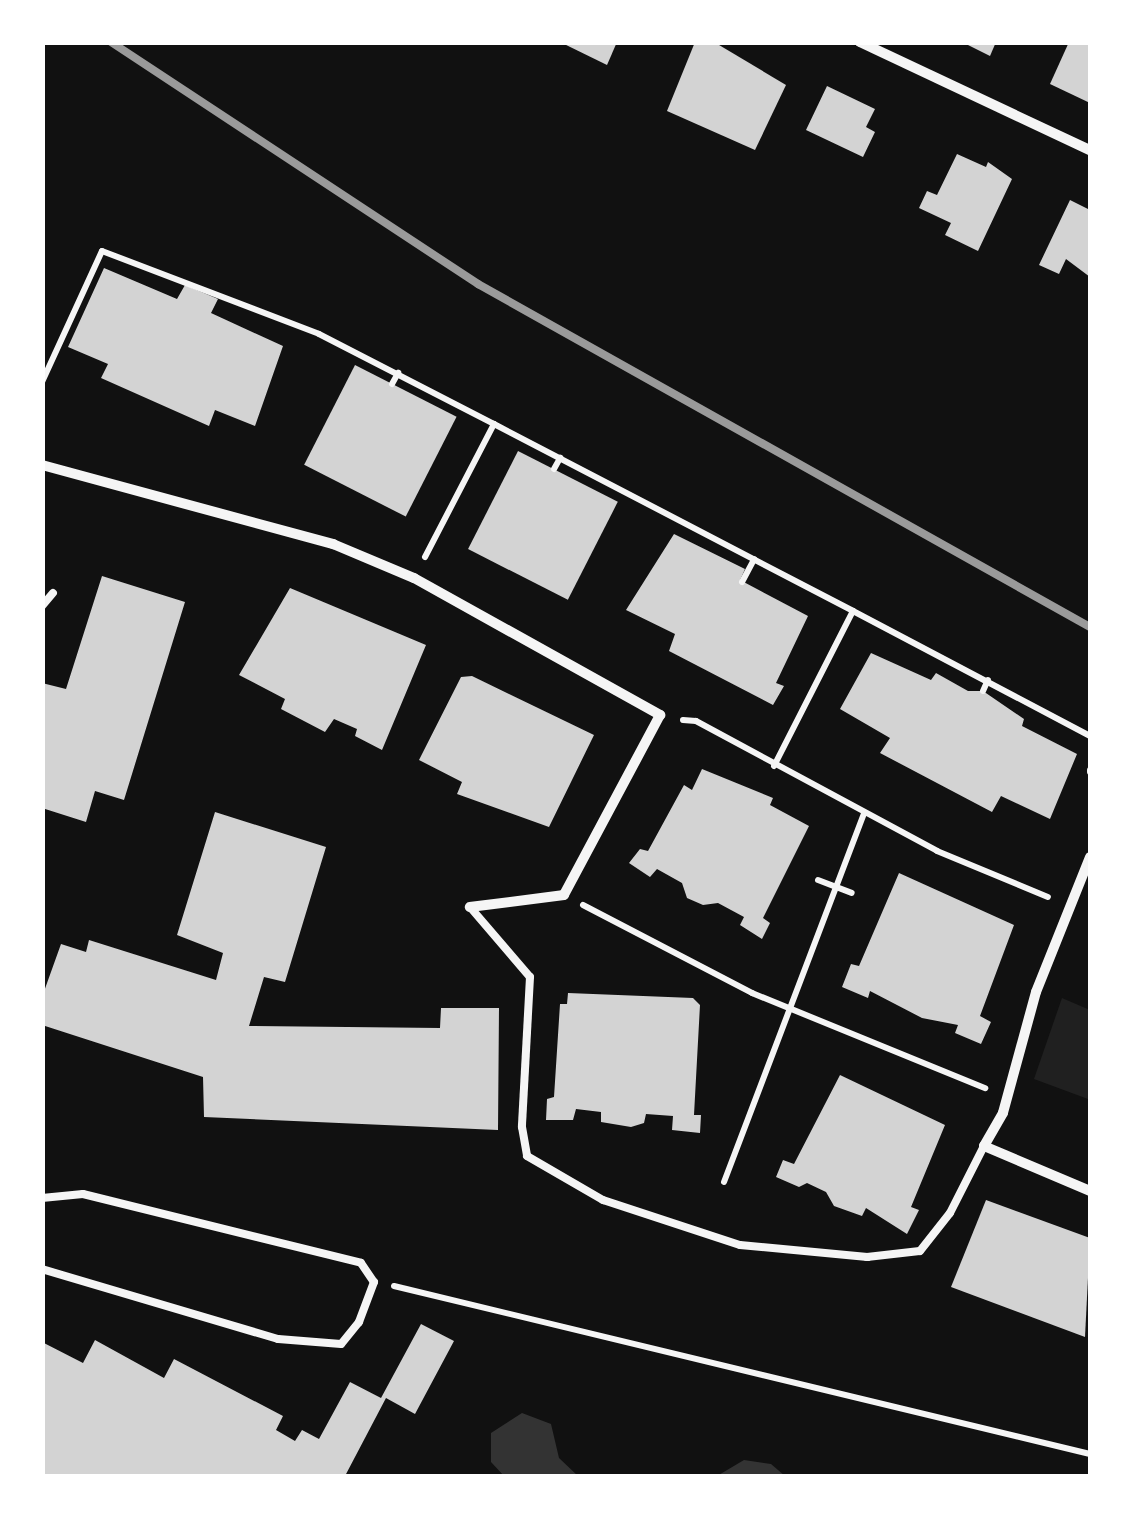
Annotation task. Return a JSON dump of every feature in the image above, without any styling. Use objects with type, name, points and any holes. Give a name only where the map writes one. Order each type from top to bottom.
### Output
[{"type":"street","points":[[860,42],[1090,150]]},
{"type":"street","points":[[42,465],[250,518],[414,578],[660,715],[564,895],[470,908]]},
{"type":"street","points":[[1090,857],[1068,905],[1003,1096],[1003,1114],[984,1146],[1090,1191]]},
{"type":"lane","points":[[42,606],[53,593]]},
{"type":"lane","points":[[470,908],[530,977],[522,1127],[527,1156],[604,1200],[740,1244],[867,1256],[920,1251],[950,1213],[984,1146]]},
{"type":"lane","points":[[42,1198],[83,1194],[361,1263],[374,1282],[359,1322],[341,1344],[278,1339],[42,1269]]},
{"type":"path","points":[[42,382],[102,251],[178,283],[182,277],[398,373],[1090,736]]},
{"type":"path","points":[[392,384],[398,373]]},
{"type":"path","points":[[414,578],[494,424]]},
{"type":"path","points":[[554,469],[560,458]]},
{"type":"path","points":[[742,582],[754,559]]},
{"type":"path","points":[[774,766],[853,611]]},
{"type":"path","points":[[983,691],[988,680]]},
{"type":"path","points":[[660,715],[696,721],[864,813],[1068,905]]},
{"type":"path","points":[[724,1182],[864,813]]},
{"type":"path","points":[[818,880],[852,893]]},
{"type":"path","points":[[564,895],[788,1008],[1003,1096]]},
{"type":"path","points":[[374,1282],[1090,1454]]},
{"type":"shaded area","points":[[1062,998],[1090,1010],[1088,1099],[1034,1079]]},
{"type":"shaded area","points":[[522,1413],[551,1424],[559,1458],[578,1476],[504,1476],[491,1462],[491,1433]]},
{"type":"shaded area","points":[[744,1460],[771,1464],[785,1476],[717,1476]]},
{"type":"building","points":[[560,42],[617,42],[607,65]]},
{"type":"building","points":[[695,42],[714,42],[786,85],[755,150],[667,111]]},
{"type":"building","points":[[962,42],[996,42],[990,56]]},
{"type":"building","points":[[1069,42],[1090,42],[1090,103],[1050,84]]},
{"type":"building","points":[[827,86],[875,109],[866,127],[875,132],[863,157],[806,130]]},
{"type":"building","points":[[957,154],[986,167],[988,162],[1012,179],[978,251],[945,235],[951,223],[919,208],[927,191],[937,195]]},
{"type":"building","points":[[1070,200],[1090,210],[1090,277],[1066,259],[1059,274],[1039,265]]},
{"type":"building","points":[[104,268],[177,299],[185,285],[218,299],[211,313],[283,346],[255,426],[215,410],[209,426],[101,378],[108,364],[68,347]]},
{"type":"building","points":[[355,365],[457,417],[406,517],[304,465]]},
{"type":"building","points":[[518,451],[618,502],[568,600],[468,549]]},
{"type":"building","points":[[674,534],[745,569],[740,580],[808,616],[776,683],[784,686],[773,705],[669,651],[675,634],[626,610]]},
{"type":"building","points":[[102,576],[185,602],[124,800],[95,791],[86,822],[42,808],[42,683],[66,689]]},
{"type":"building","points":[[290,588],[426,645],[382,750],[355,736],[357,729],[334,719],[325,732],[281,709],[285,699],[239,675]]},
{"type":"building","points":[[871,653],[931,680],[936,673],[968,691],[983,691],[1024,719],[1022,726],[1077,754],[1050,819],[1001,796],[992,812],[880,753],[890,738],[840,709]]},
{"type":"building","points":[[472,676],[594,735],[549,827],[457,794],[462,782],[419,760],[461,677]]},
{"type":"building","points":[[702,769],[773,798],[770,805],[809,826],[763,918],[770,923],[762,939],[740,925],[744,917],[718,903],[703,905],[687,898],[682,883],[657,869],[650,877],[629,863],[640,849],[648,851],[684,785],[692,790]]},
{"type":"building","points":[[215,812],[326,847],[285,982],[264,977],[249,1026],[440,1028],[441,1008],[499,1008],[498,1130],[204,1117],[203,1077],[42,1025],[42,997],[61,944],[86,952],[89,940],[216,980],[223,953],[177,935]]},
{"type":"building","points":[[899,873],[1014,925],[980,1016],[991,1022],[981,1044],[955,1033],[958,1025],[922,1018],[870,991],[868,998],[842,987],[851,964],[859,966]]},
{"type":"building","points":[[568,993],[693,998],[700,1005],[694,1115],[701,1115],[700,1133],[672,1130],[673,1116],[646,1114],[644,1123],[631,1127],[601,1122],[601,1112],[576,1109],[573,1120],[546,1120],[547,1099],[554,1097],[560,1004],[567,1004]]},
{"type":"building","points":[[840,1075],[945,1125],[911,1207],[919,1210],[907,1234],[866,1208],[862,1216],[834,1206],[826,1192],[807,1183],[799,1187],[776,1177],[783,1160],[794,1164]]},
{"type":"building","points":[[986,1200],[1090,1238],[1085,1337],[951,1287]]},
{"type":"building","points":[[421,1324],[454,1341],[415,1414],[386,1398],[345,1476],[42,1476],[42,1342],[83,1363],[95,1340],[164,1378],[174,1359],[283,1416],[276,1430],[295,1441],[302,1430],[319,1439],[350,1382],[381,1398]]},
{"type":"railway","points":[[111,42],[478,284],[1090,627]]}]
